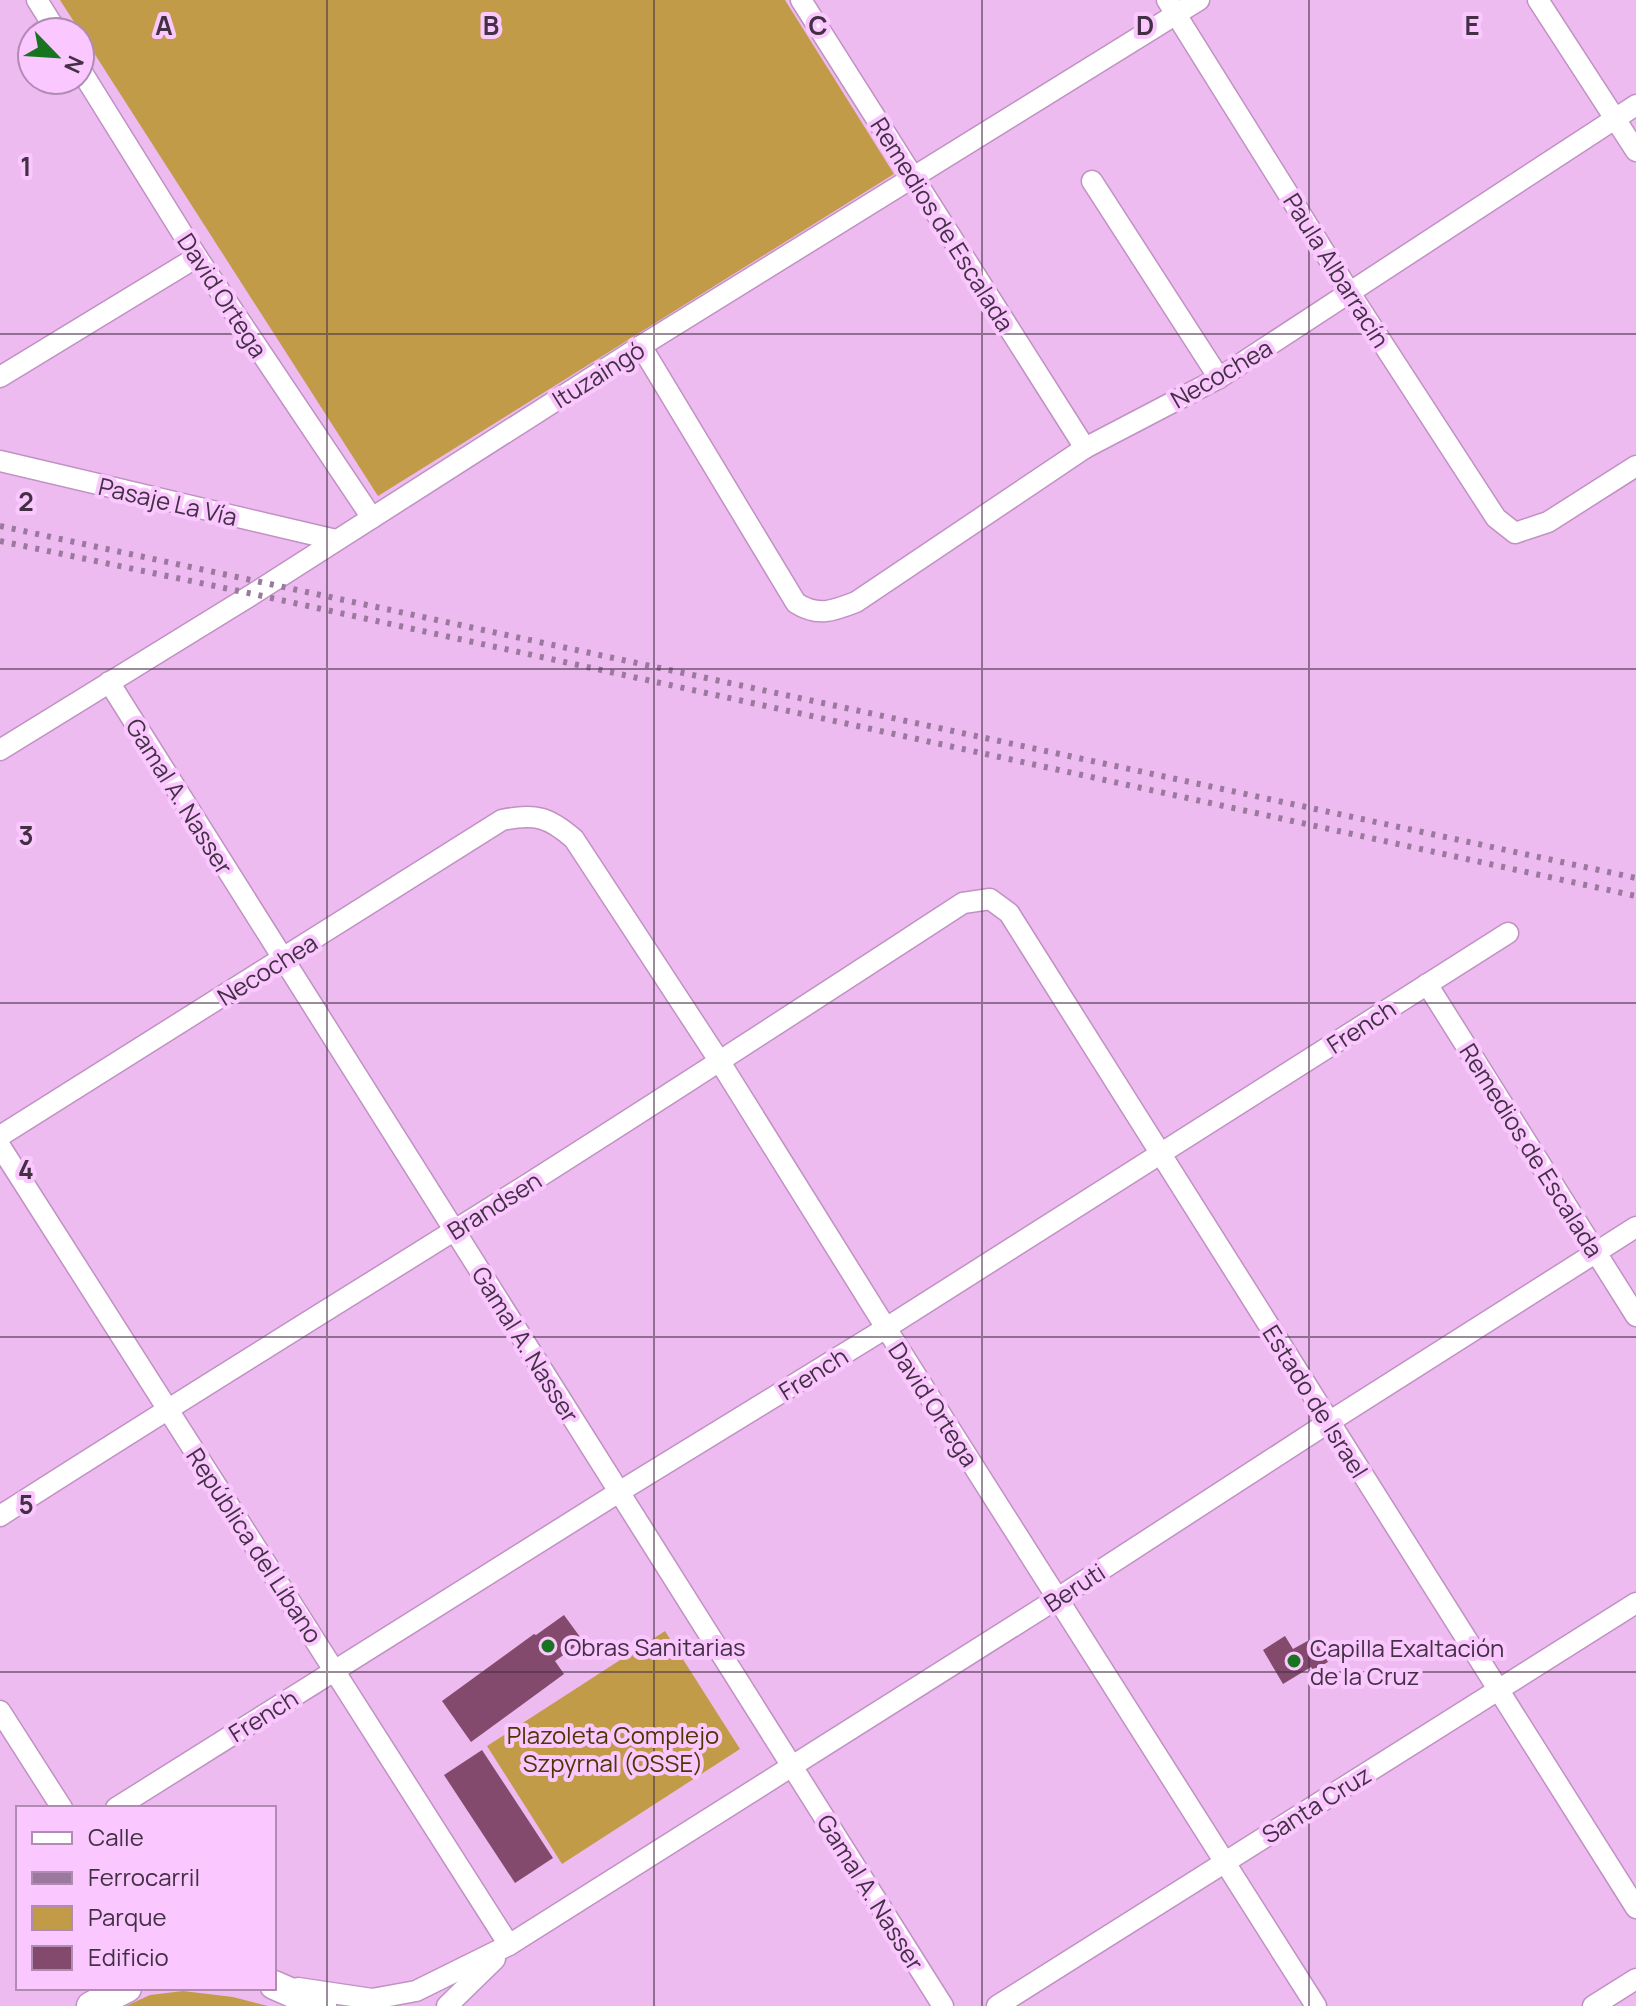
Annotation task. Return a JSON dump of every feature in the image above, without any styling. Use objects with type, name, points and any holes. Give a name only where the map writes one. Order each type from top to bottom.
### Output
[{"type":"highway","points":[[276,1986],[322,2006]]},
{"type":"street","name":"Remedios de Escalada","points":[[801,0],[1085,448]]},
{"type":"street","name":"Ituzaingó","points":[[0,750],[641,346],[914,178],[1172,7],[1199,0]]},
{"type":"street","points":[[1538,0],[1636,151]]},
{"type":"street","name":"Paula Albarracín","points":[[1172,7],[1350,293],[1496,518],[1515,533],[1548,522],[1636,466]]},
{"type":"street","name":"David Ortega","points":[[96,95],[197,257],[372,518]]},
{"type":"street","name":"Necochea","points":[[641,346],[796,603],[808,610],[822,612],[838,609],[856,602],[1085,448],[1219,378],[1636,105]]},
{"type":"street","points":[[1092,181],[1219,378]]},
{"type":"street","points":[[0,377],[197,257]]},
{"type":"street","name":"Pasaje La Vía","points":[[0,461],[336,540]]},
{"type":"street","name":"Gamal A. Nasser","points":[[109,682],[943,2006]]},
{"type":"street","name":"Necochea","points":[[0,1136],[502,820],[520,816],[538,817]]},
{"type":"street","name":"David Ortega","points":[[538,817],[557,824],[574,839],[720,1062],[1316,2006]]},
{"type":"street","name":"Brandsen","points":[[0,1516],[720,1062],[963,903],[990,899]]},
{"type":"street","name":"Estado de Israel","points":[[990,899],[1009,913],[1636,1908]]},
{"type":"street","name":"French","points":[[119,1806],[886,1328],[1508,933]]},
{"type":"street","name":"Remedios de Escalada","points":[[1427,984],[1636,1316]]},
{"type":"street","name":"República del Líbano","points":[[0,1146],[509,1945]]},
{"type":"street","name":"Beruti","points":[[276,1985],[372,1999],[416,1991],[509,1945],[1636,1227]]},
{"type":"street","name":"Santa Cruz","points":[[997,2006],[1636,1603]]},
{"type":"street","points":[[0,1711],[61,1806]]},
{"type":"street","name":"Beruti","points":[[447,2006],[509,1945]]},
{"type":"street","points":[[1593,2006],[1636,1979]]},
{"type":"green space","points":[[60,0],[785,0],[894,174],[378,496],[96,56],[96,16],[70,16]]},
{"type":"green space","name":"Plazoleta Complejo Szpyrnal (OSSE)","points":[[665,1631],[740,1749],[562,1864],[487,1746]]},
{"type":"green space","points":[[183,1991],[233,1997],[268,2006],[126,2006],[150,1995]]},
{"type":"building","points":[[564,1615],[583,1641],[555,1661],[564,1674],[471,1742],[442,1701]]},
{"type":"building","points":[[1285,1636],[1293,1649],[1313,1638],[1328,1662],[1321,1666],[1324,1670],[1316,1675],[1311,1667],[1283,1684],[1263,1650]]},
{"type":"building","points":[[482,1750],[553,1858],[515,1883],[444,1775]]},
{"type":"railway","points":[[0,526],[1636,878]]},
{"type":"railway","points":[[0,541],[1636,896]]},
{"type":"place","name":"Obras Sanitarias","points":[[548,1646]]},
{"type":"place","name":"Capilla Exaltación de la Cruz","points":[[1294,1661]]}]
